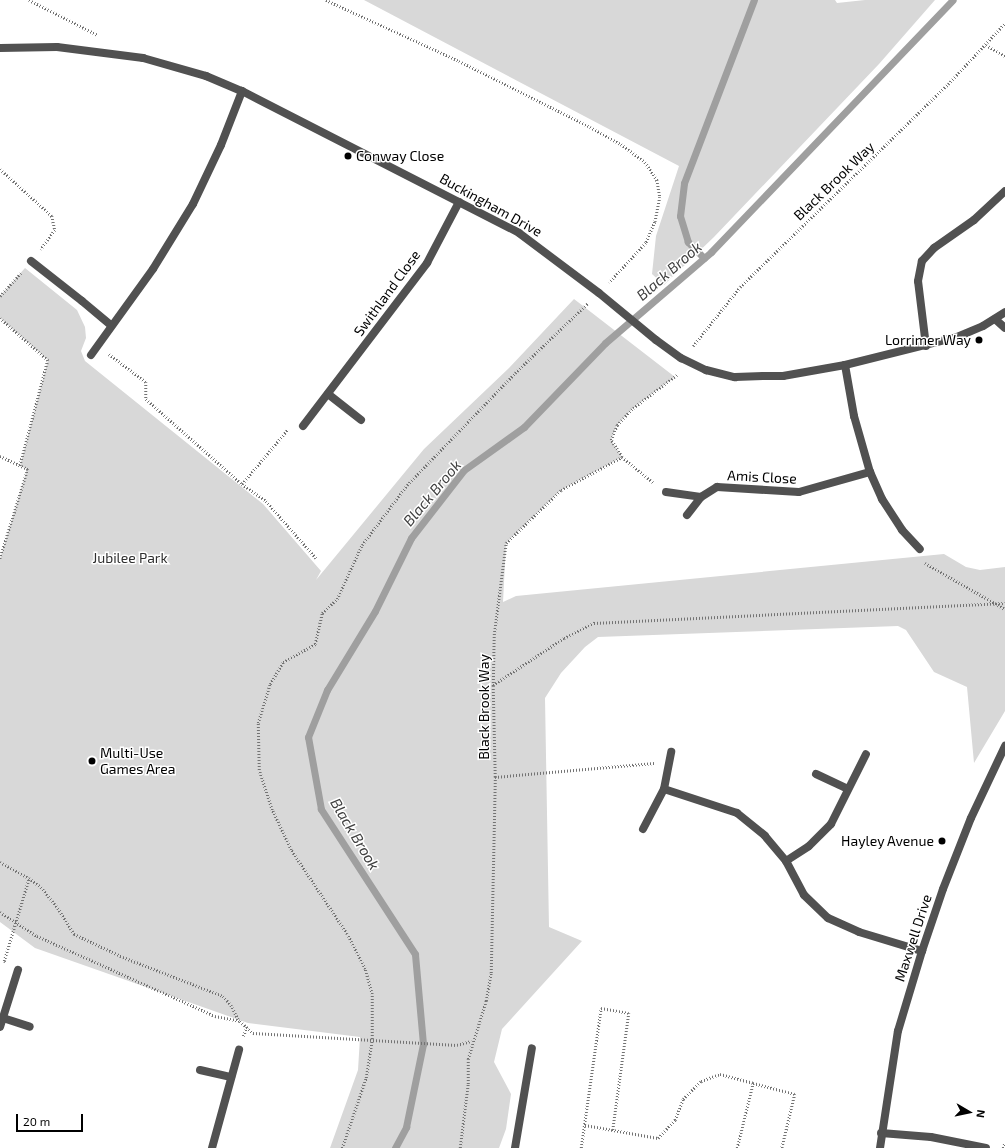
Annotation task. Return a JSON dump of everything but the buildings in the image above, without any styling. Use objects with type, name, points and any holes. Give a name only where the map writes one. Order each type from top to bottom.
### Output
[{"type":"street","name":"Buckingham Drive","points":[[0,48],[57,47],[142,58],[206,76],[242,91],[519,233],[599,293],[681,358],[706,370],[735,376],[783,376],[845,365],[926,346],[957,337],[996,319],[1005,312]]},
{"type":"street","points":[[91,355],[111,325],[153,269],[193,204],[221,145],[242,91]]},
{"type":"street","points":[[926,346],[918,287],[922,261],[934,248],[974,220],[1005,191]]},
{"type":"street","name":"Swithland Close","points":[[303,426],[426,263],[459,202]]},
{"type":"street","points":[[31,261],[111,325]]},
{"type":"street","points":[[996,319],[1005,328]]},
{"type":"street","points":[[845,365],[854,416],[870,472],[882,500],[902,530],[920,549]]},
{"type":"street","points":[[328,394],[361,420]]},
{"type":"street","name":"Amis Close","points":[[687,515],[701,497],[716,487],[800,492],[870,472]]},
{"type":"street","points":[[666,492],[701,497]]},
{"type":"street","name":"Maxwell Drive","points":[[880,1148],[881,1133],[898,1031],[922,951],[943,889],[966,832],[1005,747]]},
{"type":"street","points":[[643,829],[664,789],[671,752]]},
{"type":"street","points":[[786,861],[809,846],[831,824],[866,754]]},
{"type":"street","points":[[816,774],[848,789]]},
{"type":"street","points":[[664,789],[737,813],[765,836],[786,861],[804,895],[828,918],[859,932],[922,951]]},
{"type":"street","points":[[0,1027],[18,970]]},
{"type":"street","points":[[3,1018],[30,1027]]},
{"type":"street","points":[[515,1148],[532,1048]]},
{"type":"street","points":[[212,1148],[238,1050]]},
{"type":"street","points":[[200,1070],[231,1077]]},
{"type":"street","points":[[881,1133],[931,1137],[986,1148]]},
{"type":"path","points":[[29,0],[100,36]]},
{"type":"path","points":[[326,0],[459,61],[621,144],[645,162],[658,186],[660,198],[655,222],[646,243],[599,293],[515,373],[407,485],[362,545],[337,599],[322,613],[315,644],[283,662],[270,684],[258,723],[259,770],[272,810],[291,850],[347,934],[365,969],[372,994],[372,1039],[366,1078],[342,1148]]},
{"type":"path","name":"Black Brook Way","points":[[681,358],[740,287],[986,45],[1005,23]]},
{"type":"path","points":[[986,45],[1005,56]]},
{"type":"path","points":[[0,169],[52,216],[55,230],[31,261],[0,296]]},
{"type":"path","points":[[0,318],[48,360],[20,466]]},
{"type":"path","points":[[98,345],[146,382],[146,399],[242,484],[266,501],[316,558]]},
{"type":"path","points":[[666,492],[622,457],[611,440],[617,425],[633,408],[693,363]]},
{"type":"path","points":[[242,484],[290,426],[303,426]]},
{"type":"path","points":[[0,456],[28,469],[0,559]]},
{"type":"path","name":"Black Brook Way","points":[[460,1148],[472,1041],[486,1001],[491,974],[495,777],[492,686],[494,635],[506,543],[561,490],[622,457]]},
{"type":"path","points":[[920,549],[922,561],[1005,609]]},
{"type":"path","points":[[492,686],[564,638],[594,624],[1005,603]]},
{"type":"path","points":[[495,777],[669,762]]},
{"type":"path","points":[[0,862],[29,878],[41,887],[58,908],[74,934],[123,957],[223,996],[231,1005],[240,1021],[253,1032],[457,1045],[472,1041]]},
{"type":"path","points":[[18,970],[4,961],[29,878]]},
{"type":"path","points":[[0,912],[37,936],[215,1016],[240,1021]]},
{"type":"path","points":[[581,1148],[602,1008],[629,1013],[613,1130]]},
{"type":"path","points":[[585,1125],[658,1138],[674,1120],[683,1099],[701,1082],[720,1074],[795,1094],[782,1148]]},
{"type":"path","points":[[737,1148],[753,1083]]},
{"type":"path","points":[[1004,1148],[1005,1142]]},
{"type":"green space","points":[[364,0],[835,0],[837,3],[865,0],[935,0],[879,64],[714,237],[664,285],[652,274],[656,236],[679,166]]},
{"type":"green space","name":"Jubilee Park","points":[[25,268],[77,310],[85,327],[86,338],[81,351],[85,361],[263,504],[321,571],[316,580],[424,449],[509,368],[574,299],[675,377],[633,408],[617,425],[611,440],[622,457],[561,490],[506,543],[503,602],[516,596],[944,554],[966,567],[980,570],[1005,567],[1005,711],[974,763],[967,687],[934,672],[906,630],[898,626],[598,637],[585,647],[561,673],[545,698],[549,927],[582,941],[502,1029],[494,1062],[511,1094],[506,1129],[499,1148],[330,1148],[358,1070],[360,1037],[248,1023],[35,948],[0,922],[0,559],[27,469],[20,466],[48,360],[0,318],[0,296]]},
{"type":"waterway","points":[[704,258],[688,242],[680,216],[684,183],[754,0]]},
{"type":"waterway","name":"Black Brook","points":[[395,1148],[406,1127],[423,1044],[415,954],[321,809],[308,737],[327,690],[375,611],[411,538],[464,470],[524,427],[605,343],[711,252],[953,0]]},
{"type":"place","name":"Conway Close","points":[[348,156]]},
{"type":"place","name":"Lorrimer Way","points":[[979,340]]},
{"type":"place","name":"Multi-Use Games Area","points":[[92,761]]},
{"type":"place","name":"Hayley Avenue","points":[[942,841]]}]
